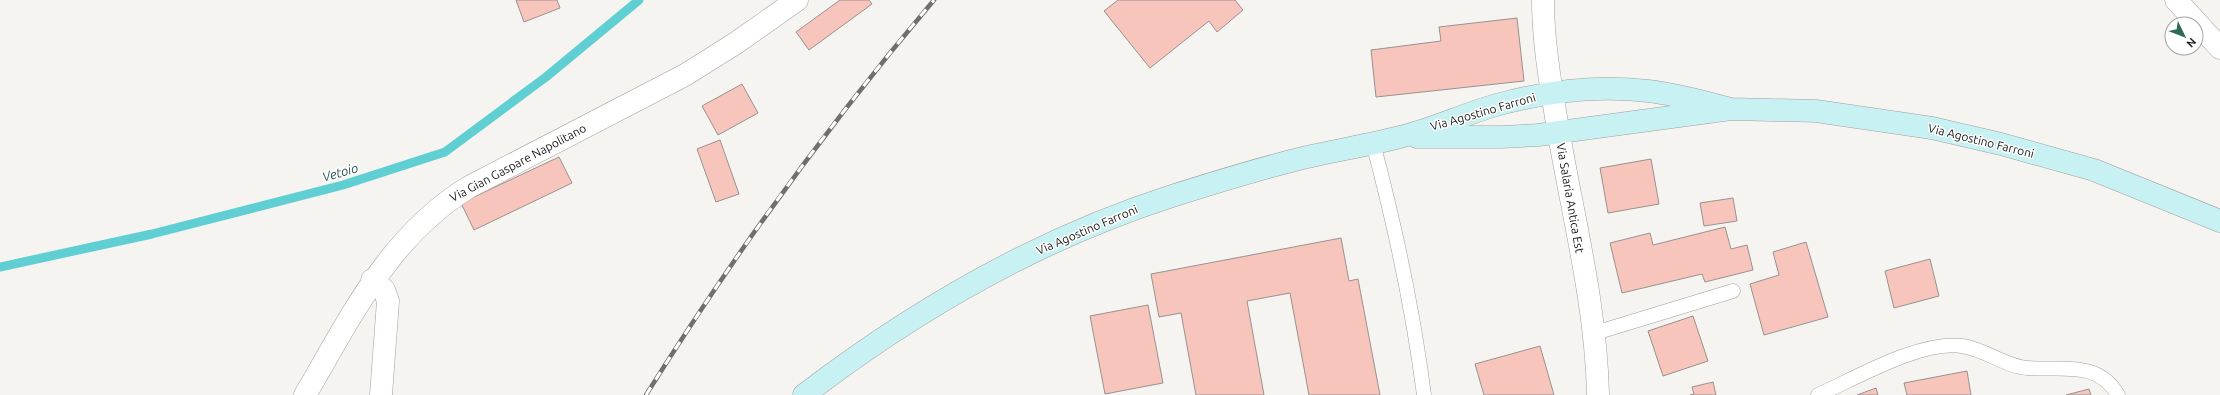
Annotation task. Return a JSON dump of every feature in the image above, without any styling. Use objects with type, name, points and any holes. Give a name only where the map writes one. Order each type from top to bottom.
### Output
[{"type":"street","name":"Via Gian Gaspare Napolitano","points":[[305,395],[372,280],[409,234],[439,206],[453,197],[685,75],[736,43],[797,0]]},
{"type":"street","name":"Via Salaria Antica Est","points":[[1543,0],[1546,52],[1558,133],[1595,333],[1598,395]]},
{"type":"street","points":[[2176,0],[2220,48]]},
{"type":"street","name":"Via Agostino Farroni","points":[[804,395],[888,334],[998,270],[1055,242],[1170,197],[1306,157],[1402,137],[1474,112],[1552,92],[1593,89],[1639,90],[1684,97],[1731,109]]},
{"type":"street","name":"Via Agostino Farroni","points":[[1402,137],[1501,137],[1558,133],[1731,109],[1816,111],[1932,128],[2001,144],[2094,170],[2220,221]]},
{"type":"street","points":[[372,280],[384,290],[388,301],[381,395]]},
{"type":"lane","points":[[1373,143],[1404,272],[1418,341],[1424,395]]},
{"type":"lane","points":[[1595,333],[1733,291]]},
{"type":"lane","points":[[1818,395],[1910,352],[1951,345],[1964,346],[2027,368],[2068,368],[2096,372],[2114,387],[2118,395]]},
{"type":"building","points":[[516,0],[557,0],[560,8],[524,22]]},
{"type":"building","points":[[840,0],[869,0],[872,4],[809,50],[796,32]]},
{"type":"building","points":[[1118,0],[1235,0],[1243,10],[1217,32],[1209,21],[1150,68],[1104,11]]},
{"type":"building","points":[[1517,18],[1524,81],[1376,97],[1371,50],[1441,41],[1439,27]]},
{"type":"building","points":[[742,84],[758,113],[718,135],[702,106]]},
{"type":"building","points":[[720,140],[739,194],[716,202],[697,149]]},
{"type":"building","points":[[559,157],[572,183],[474,230],[461,203]]},
{"type":"building","points":[[1651,159],[1659,204],[1608,213],[1600,168]]},
{"type":"building","points":[[1733,198],[1737,221],[1704,226],[1700,203]]},
{"type":"building","points":[[1725,227],[1731,249],[1747,245],[1753,270],[1705,282],[1702,274],[1622,293],[1610,243],[1650,233],[1653,245]]},
{"type":"building","points":[[1341,238],[1349,281],[1358,279],[1380,395],[1309,395],[1290,293],[1247,301],[1264,395],[1196,395],[1181,313],[1159,317],[1151,274]]},
{"type":"building","points":[[1806,242],[1828,317],[1764,335],[1750,284],[1779,275],[1773,252]]},
{"type":"building","points":[[1930,259],[1939,296],[1894,308],[1885,271]]},
{"type":"building","points":[[1148,305],[1163,383],[1105,394],[1090,316]]},
{"type":"building","points":[[1693,316],[1708,361],[1663,376],[1648,331]]},
{"type":"building","points":[[1540,346],[1554,395],[1484,395],[1475,364]]},
{"type":"building","points":[[1967,371],[1971,395],[1907,395],[1904,383]]},
{"type":"building","points":[[1713,382],[1716,395],[1690,395],[1694,394],[1692,387]]},
{"type":"building","points":[[1876,388],[1878,395],[1857,395]]},
{"type":"building","points":[[2089,389],[2091,395],[2066,395]]},
{"type":"waterway","name":"Vetoio","points":[[0,267],[152,234],[343,185],[445,152],[546,77],[639,0]]},
{"type":"railway","points":[[646,395],[713,292],[783,192],[819,143],[934,0]]}]
